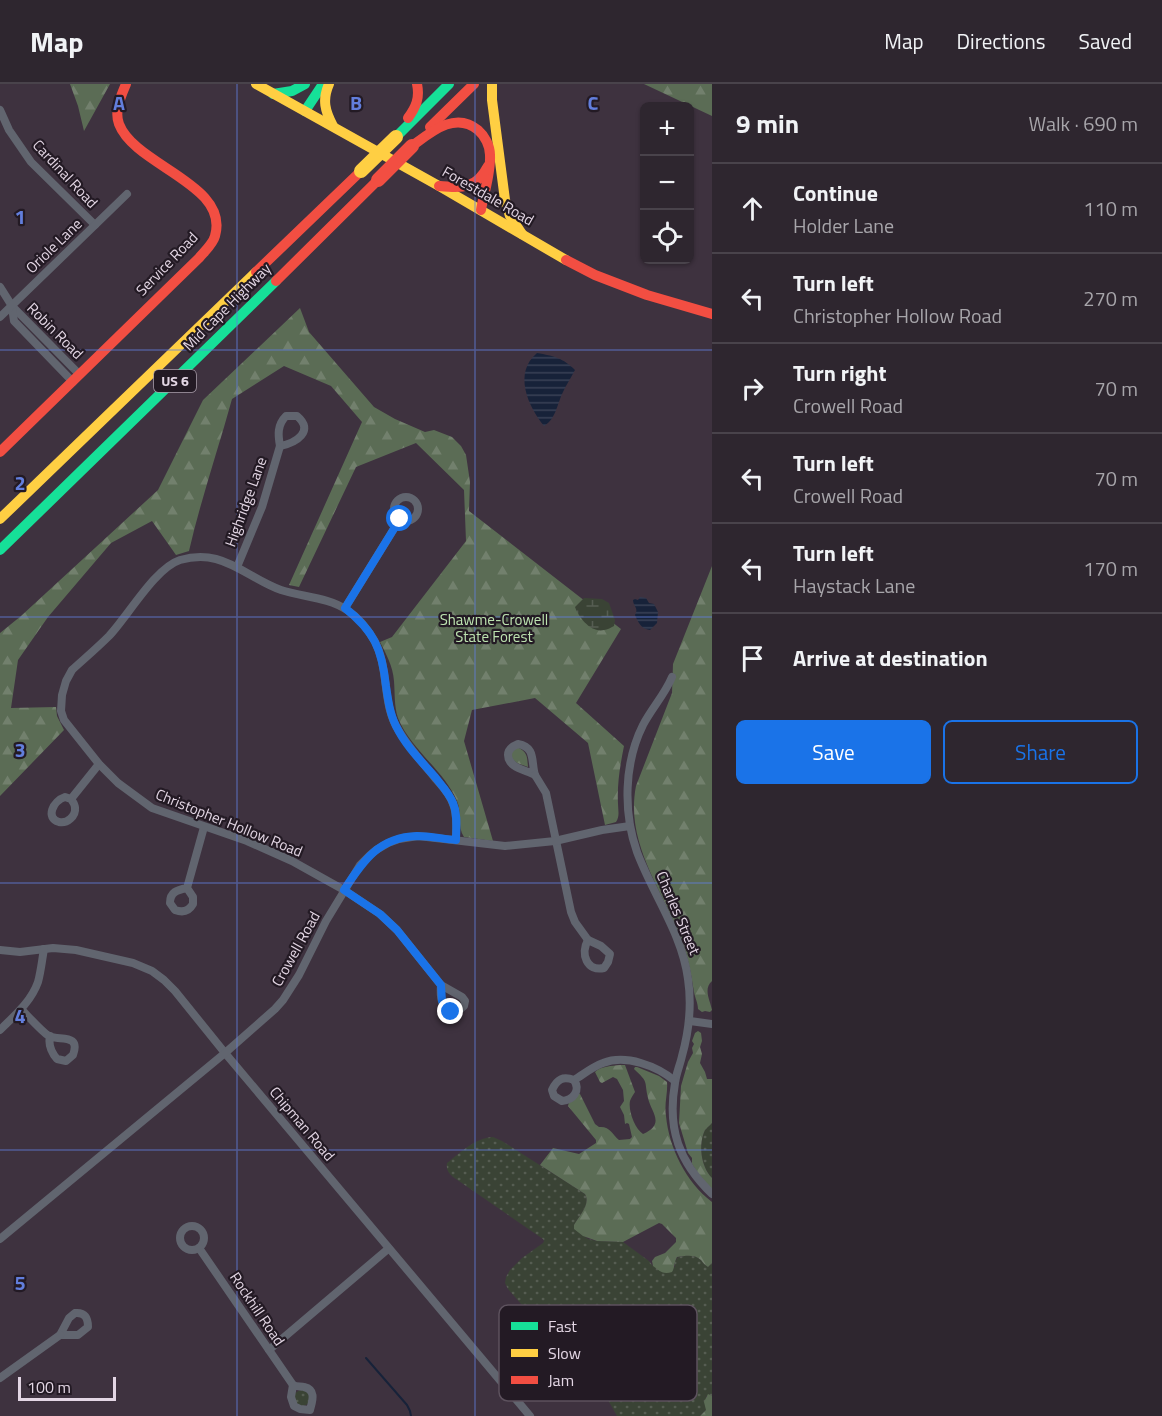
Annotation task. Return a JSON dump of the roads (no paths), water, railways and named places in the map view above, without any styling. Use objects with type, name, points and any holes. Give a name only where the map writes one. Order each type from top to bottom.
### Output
[{"type":"main road","name":"Service Road","points":[[0,452],[199,258],[212,241],[216,230],[216,214],[207,200],[141,152],[124,136],[119,124],[118,111],[126,84]]},
{"type":"main road","name":"Forestdale Road","points":[[256,84],[439,186],[549,251],[609,281],[653,297],[712,314]]},
{"type":"main road","points":[[273,94],[292,91],[305,84]]},
{"type":"main road","points":[[302,109],[310,84]]},
{"type":"main road","points":[[302,109],[323,84]]},
{"type":"main road","points":[[329,84],[324,95],[324,106],[333,126]]},
{"type":"main road","points":[[396,137],[418,101],[417,84]]},
{"type":"main road","name":"Mid Cape Highway","points":[[0,519],[449,84]]},
{"type":"main road","name":"Mid Cape Highway","points":[[0,550],[208,349],[474,84]]},
{"type":"main road","points":[[483,212],[488,179],[495,164],[492,84]]},
{"type":"main road","points":[[412,146],[448,123],[462,123],[474,127],[484,137],[495,164],[506,206],[522,234]]},
{"type":"main road","points":[[439,186],[461,188],[473,184],[495,164]]},
{"type":"street","name":"Cardinal Road","points":[[0,110],[9,130],[31,162],[94,225]]},
{"type":"street","name":"Oriole Lane","points":[[0,317],[127,194]]},
{"type":"street","name":"Robin Road","points":[[0,287],[12,306],[76,378]]},
{"type":"street","name":"Highridge Lane","points":[[237,567],[262,507],[280,446]]},
{"type":"street","points":[[345,608],[400,519]]},
{"type":"street","name":"Christopher Hollow Road","points":[[441,985],[390,921],[344,890],[292,861],[247,841],[152,808],[118,783],[99,764],[64,720],[61,711],[66,681],[72,670],[109,636],[152,582],[176,561],[201,557],[215,559],[237,567],[281,590],[320,599],[345,608],[368,630],[377,645],[384,667],[388,703],[395,724],[399,733],[447,793],[453,804],[456,840]]},
{"type":"street","name":"Charles Street","points":[[672,677],[636,740],[628,781],[628,810],[634,846],[682,952],[688,978],[690,1022],[672,1101],[672,1118],[676,1138],[689,1168],[712,1194]]},
{"type":"street","points":[[71,799],[99,764]]},
{"type":"street","points":[[535,775],[546,793],[572,912],[588,940]]},
{"type":"street","name":"Crowell Road","points":[[0,1239],[275,1009],[299,975],[344,890],[360,865],[388,843],[399,838],[418,836],[505,846],[555,841],[630,826]]},
{"type":"street","points":[[188,888],[204,827]]},
{"type":"street","name":"Chipman Road","points":[[0,950],[20,952],[53,948],[76,950],[133,963],[152,971],[164,980],[499,1380]]},
{"type":"street","points":[[0,1030],[30,997],[38,980],[44,949]]},
{"type":"street","points":[[21,1009],[50,1036]]},
{"type":"street","points":[[690,1022],[712,1024]]},
{"type":"street","points":[[574,1080],[604,1062],[624,1060],[651,1067],[675,1081]]},
{"type":"street","name":"Rockhill Road","points":[[199,1248],[293,1386],[307,1388],[312,1393],[314,1399],[311,1413],[294,1406],[291,1397],[293,1386]]},
{"type":"street","points":[[268,1350],[388,1249]]},
{"type":"street","points":[[0,1378],[60,1335]]},
{"type":"street","name":"Chipman Road","points":[[517,1401],[530,1416]]},
{"type":"water","points":[[537,353],[558,358],[575,370],[564,389],[554,415],[544,426],[528,399],[524,380],[530,361]]},
{"type":"water","points":[[640,597],[654,604],[658,612],[657,623],[650,630],[642,627],[635,615],[633,600],[638,600]]},
{"type":"waterway","points":[[366,1358],[407,1405],[411,1416]]},
{"type":"park label","name":"Shawme-Crowell State Forest","points":[[494,628]]}]
